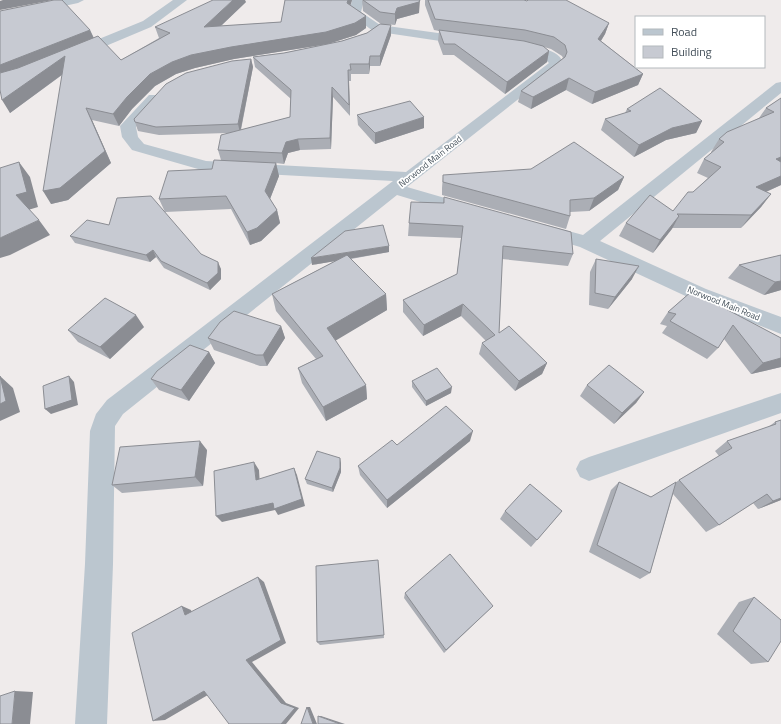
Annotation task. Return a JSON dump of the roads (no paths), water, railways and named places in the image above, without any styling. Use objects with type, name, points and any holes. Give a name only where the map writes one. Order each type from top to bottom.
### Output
[{"type":"street","points":[[0,16],[78,0]]},
{"type":"street","points":[[62,59],[147,24],[180,0]]},
{"type":"street","points":[[358,0],[355,13],[377,28],[480,43]]},
{"type":"street","points":[[363,39],[377,28]]},
{"type":"street","name":"Norwood Main Road","points":[[402,183],[556,64],[556,60],[546,53],[501,45]]},
{"type":"street","points":[[586,242],[639,198],[740,120],[781,86]]},
{"type":"street","points":[[163,88],[128,126],[130,140],[138,146],[205,166],[402,183]]},
{"type":"street","points":[[91,724],[99,564],[102,432],[104,422],[115,407],[402,183]]},
{"type":"street","name":"Norwood Main Road","points":[[402,183],[486,215]]},
{"type":"street","name":"Norwood Main Road","points":[[524,225],[586,242],[699,294],[781,326]]},
{"type":"street","points":[[589,469],[781,403]]}]
